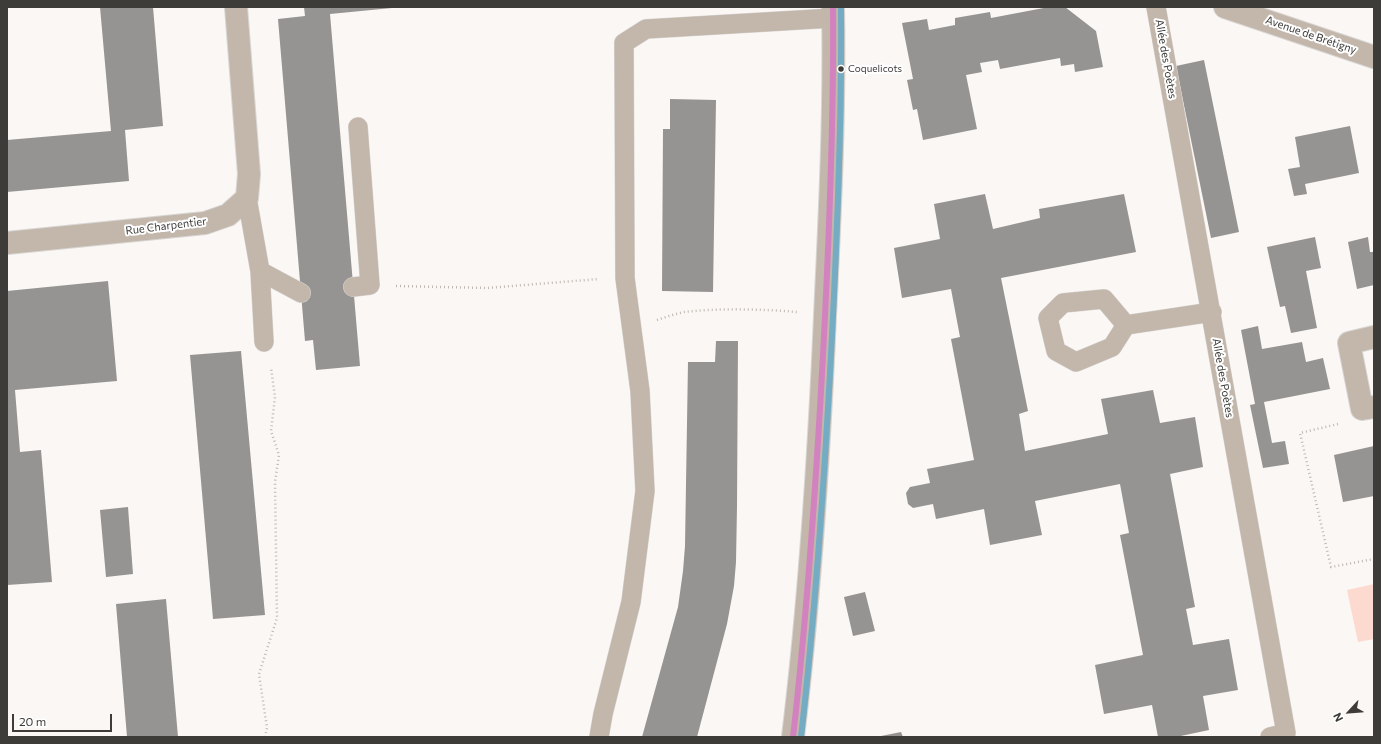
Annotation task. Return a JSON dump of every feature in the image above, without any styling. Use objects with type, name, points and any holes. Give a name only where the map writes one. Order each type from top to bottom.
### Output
[{"type":"street","points":[[236,7],[249,174],[247,198]]},
{"type":"street","name":"Avenue de Brétigny","points":[[1225,7],[1374,57]]},
{"type":"street","points":[[793,737],[801,672],[820,436],[832,182],[833,13]]},
{"type":"street","name":"Rue Charpentier","points":[[7,243],[205,223],[228,215],[247,198]]},
{"type":"street","points":[[1368,408],[1349,343],[1374,336]]},
{"type":"lane","name":"Allée des Poètes","points":[[1156,7],[1212,312],[1286,733],[1270,737]]},
{"type":"lane","points":[[599,737],[603,714],[631,602],[645,492],[640,392],[625,278],[624,43],[646,29],[833,13]]},
{"type":"lane","points":[[358,127],[361,286]]},
{"type":"lane","points":[[247,198],[260,271],[264,342]]},
{"type":"lane","points":[[260,271],[301,293]]},
{"type":"lane","points":[[1126,325],[1212,312]]},
{"type":"path","points":[[361,286],[487,288],[625,278]]},
{"type":"path","points":[[632,327],[683,312],[774,310],[825,314]]},
{"type":"path","points":[[264,342],[270,358],[275,397],[271,431],[279,455],[275,482],[277,618],[259,674],[267,728],[265,737]]},
{"type":"path","points":[[1368,408],[1345,422],[1300,433],[1331,567],[1374,559]]},
{"type":"shaded area","points":[[1374,584],[1374,639],[1358,642],[1347,590]]},
{"type":"building","points":[[100,7],[153,7],[163,126],[125,130],[129,181],[7,192],[7,140],[111,131]]},
{"type":"building","points":[[304,7],[392,7],[330,14],[360,366],[316,370],[313,340],[305,341],[278,19],[305,16]]},
{"type":"building","points":[[1049,7],[1065,7],[1096,31],[1103,67],[1075,72],[1074,64],[1061,66],[1060,58],[1000,69],[998,60],[980,63],[982,72],[966,75],[977,129],[923,140],[917,109],[913,110],[907,80],[913,79],[902,23],[927,19],[929,30],[955,25],[955,18],[990,12],[991,18]]},
{"type":"building","points":[[1204,60],[1239,232],[1211,238],[1176,66]]},
{"type":"building","points":[[670,99],[716,100],[713,292],[662,291],[663,129],[670,129]]},
{"type":"building","points":[[1350,126],[1359,173],[1305,184],[1307,194],[1294,196],[1288,169],[1300,167],[1295,137]]},
{"type":"building","points":[[985,194],[993,229],[1040,218],[1039,209],[1124,194],[1136,252],[1001,278],[1028,411],[1019,414],[1025,451],[1108,434],[1101,399],[1153,390],[1160,423],[1195,417],[1203,467],[1170,474],[1195,607],[1186,609],[1193,645],[1229,639],[1238,690],[1203,696],[1209,730],[1176,737],[1158,737],[1152,705],[1104,714],[1095,665],[1143,655],[1120,535],[1129,533],[1120,484],[1035,501],[1042,535],[990,545],[984,509],[936,519],[933,504],[913,508],[908,504],[906,493],[910,487],[930,483],[927,469],[974,460],[951,339],[960,337],[951,289],[902,298],[894,248],[940,239],[934,204]]},
{"type":"building","points":[[1315,237],[1321,268],[1306,271],[1317,328],[1291,333],[1285,306],[1280,307],[1267,247]]},
{"type":"building","points":[[1368,237],[1370,252],[1374,252],[1374,285],[1357,289],[1348,242]]},
{"type":"building","points":[[108,281],[117,381],[15,390],[20,452],[41,450],[52,582],[7,585],[7,291]]},
{"type":"building","points":[[1258,326],[1262,349],[1302,342],[1306,362],[1323,358],[1330,389],[1264,402],[1272,443],[1285,441],[1289,464],[1263,468],[1250,405],[1255,404],[1241,330]]},
{"type":"building","points":[[716,341],[738,341],[736,562],[734,586],[727,624],[697,737],[642,737],[678,607],[683,571],[685,546],[688,362],[715,362]]},
{"type":"building","points":[[241,351],[265,615],[213,619],[190,355]]},
{"type":"building","points":[[1374,446],[1374,496],[1343,502],[1334,455]]},
{"type":"building","points":[[128,507],[133,574],[106,577],[100,510]]},
{"type":"building","points":[[865,592],[875,631],[853,636],[844,597]]},
{"type":"building","points":[[166,599],[178,737],[127,737],[116,604]]},
{"type":"building","points":[[901,732],[903,737],[881,737],[881,736]]},
{"type":"transit line","points":[[793,737],[808,579],[822,369],[831,162],[833,7]]},
{"type":"transit line","points":[[801,737],[816,579],[830,369],[839,162],[841,7]]},
{"type":"place","name":"Coquelicots","points":[[841,69]]}]
